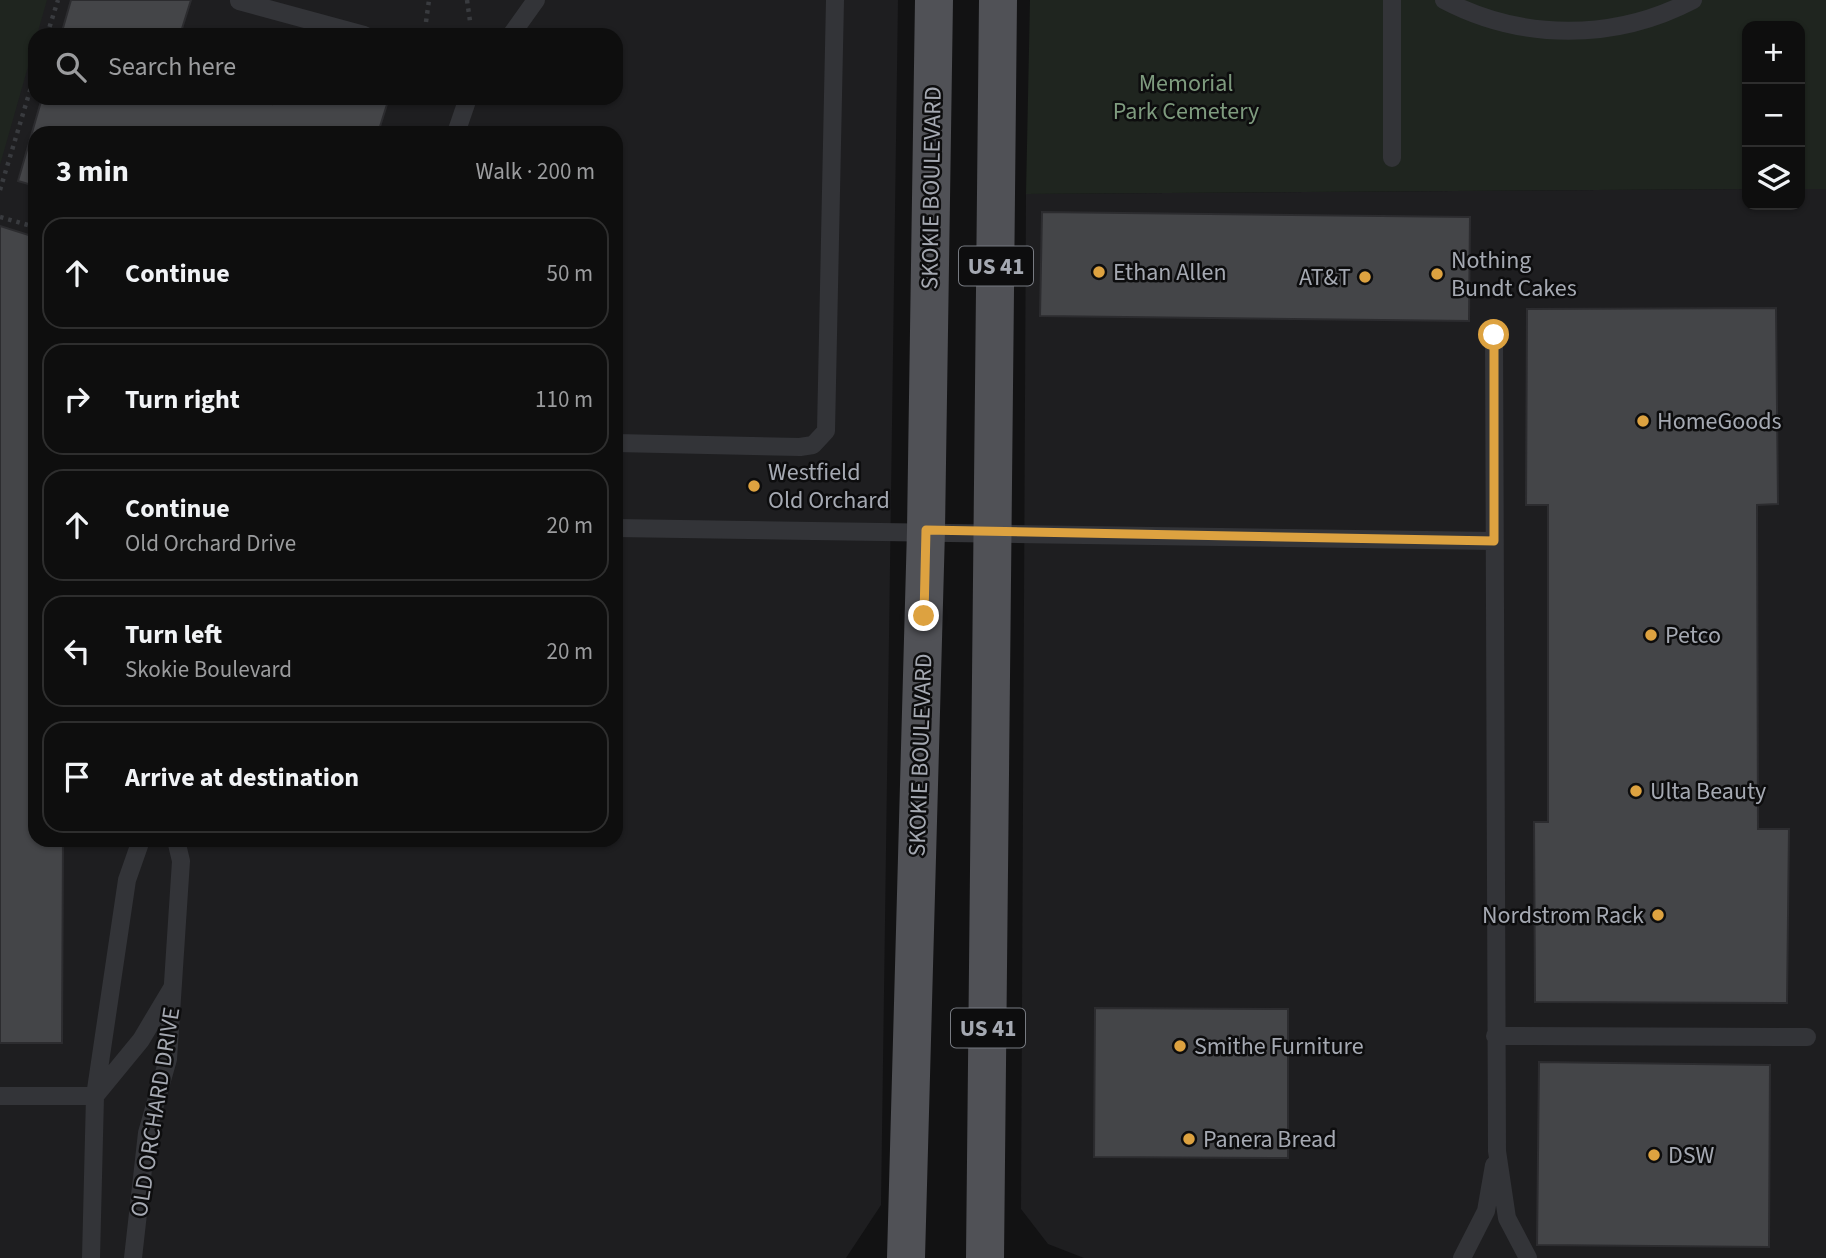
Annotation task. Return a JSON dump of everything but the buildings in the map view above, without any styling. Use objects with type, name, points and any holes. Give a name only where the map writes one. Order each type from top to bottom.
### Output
[{"type":"main road","name":"SKOKIE BOULEVARD","points":[[906,1258],[926,530],[934,0]]},
{"type":"main road","name":"US 41","points":[[985,1258],[995,531],[998,0]]},
{"type":"lane","points":[[516,28],[536,0]]},
{"type":"lane","points":[[623,443],[800,447],[813,445],[827,431],[835,0]]},
{"type":"lane","points":[[1392,0],[1392,158]]},
{"type":"lane","points":[[1444,0],[1467,12],[1497,22],[1565,31],[1598,31],[1632,24],[1665,15],[1693,0]]},
{"type":"lane","points":[[239,1],[338,28]]},
{"type":"lane","points":[[458,126],[466,105]]},
{"type":"lane","points":[[1494,335],[1497,1151],[1507,1218],[1528,1258]]},
{"type":"lane","points":[[623,528],[995,531],[1494,541]]},
{"type":"lane","name":"OLD ORCHARD DRIVE","points":[[90,1258],[95,1096],[127,880],[139,847]]},
{"type":"lane","name":"OLD ORCHARD DRIVE","points":[[133,1258],[147,1133],[168,1059],[181,861],[178,847]]},
{"type":"lane","points":[[0,1096],[95,1096],[141,1040],[174,985]]},
{"type":"lane","points":[[1495,1036],[1807,1037]]},
{"type":"lane","points":[[1462,1258],[1486,1211],[1497,1151]]},
{"type":"path","points":[[49,28],[58,0]]},
{"type":"path","points":[[426,22],[429,0]]},
{"type":"path","points":[[467,0],[470,20]]},
{"type":"path","points":[[0,190],[28,97]]},
{"type":"path","points":[[0,217],[28,225]]},
{"type":"shaded area","name":"Westfield Old Orchard","points":[[0,0],[898,0],[881,1205],[846,1258],[0,1258]]},
{"type":"shaded area","points":[[1742,189],[1742,210],[1805,210],[1805,189],[1826,189],[1826,1258],[1084,1258],[1048,1244],[1021,1209],[1026,194]]},
{"type":"green space","points":[[0,0],[47,0],[39,28],[28,28],[28,67],[0,165]]},
{"type":"green space","name":"Memorial Park Cemetery","points":[[1030,0],[1826,0],[1826,189],[1805,189],[1805,21],[1742,21],[1742,189],[1026,194]]},
{"type":"place","name":"Ethan Allen","points":[[1099,272]]},
{"type":"place","name":"Nothing Bundt Cakes","points":[[1437,274]]},
{"type":"place","name":"AT&T","points":[[1365,277]]},
{"type":"place","name":"HomeGoods","points":[[1643,421]]},
{"type":"place","name":"Westfield Old Orchard","points":[[754,486]]},
{"type":"place","name":"Petco","points":[[1651,635]]},
{"type":"place","name":"Ulta Beauty","points":[[1636,791]]},
{"type":"place","name":"Nordstrom Rack","points":[[1658,915]]},
{"type":"place","name":"Smithe Furniture","points":[[1180,1046]]},
{"type":"place","name":"Panera Bread","points":[[1189,1139]]},
{"type":"place","name":"DSW","points":[[1654,1155]]},
{"type":"route","points":[[924,616],[926,530],[1494,541],[1494,335]]}]
